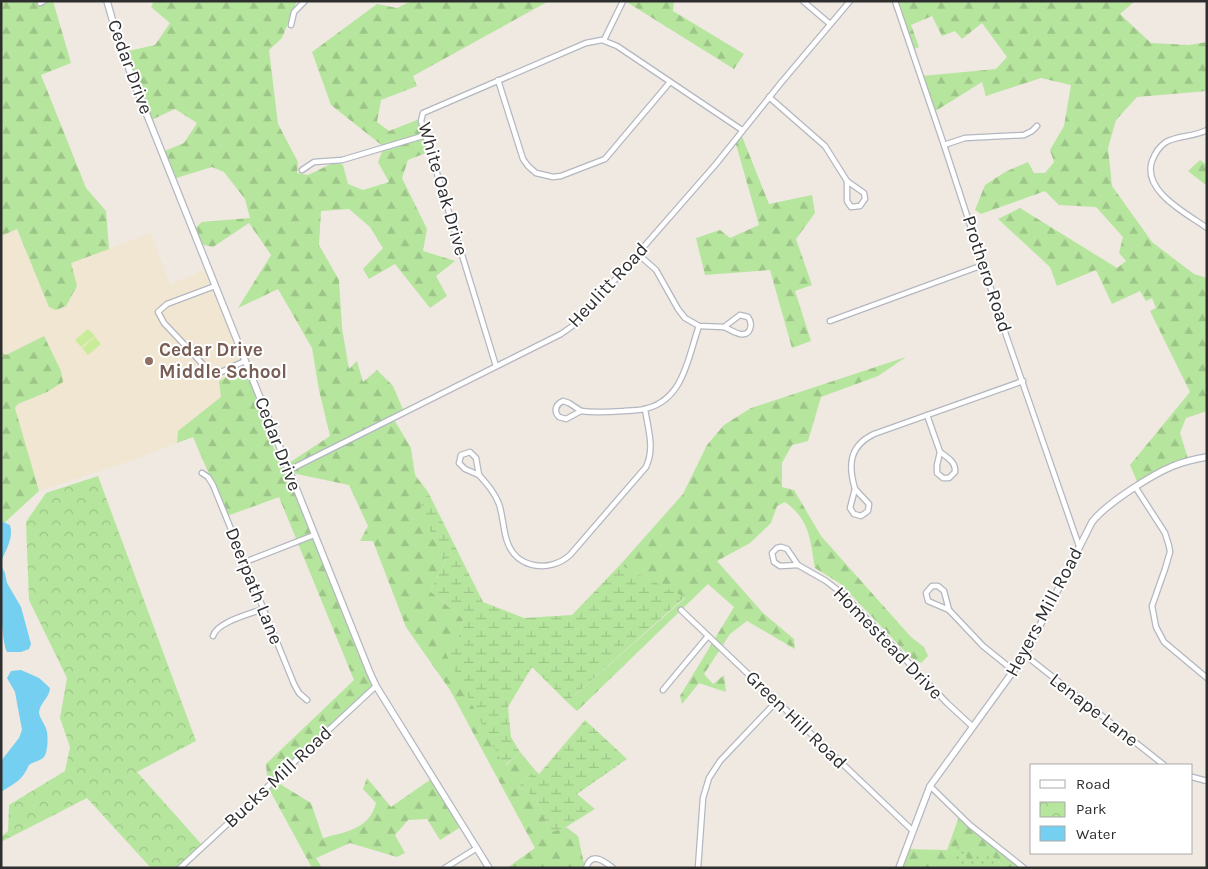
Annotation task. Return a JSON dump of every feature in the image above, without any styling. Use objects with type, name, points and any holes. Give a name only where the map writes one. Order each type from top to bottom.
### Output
[{"type":"street","name":"Cedar Drive","points":[[107,1],[131,75],[376,686],[489,868]]},
{"type":"street","points":[[291,25],[294,12],[305,1]]},
{"type":"street","points":[[623,1],[604,40],[612,43],[742,130]]},
{"type":"street","points":[[803,1],[830,24]]},
{"type":"street","name":"Heulitt Road","points":[[289,470],[573,326],[583,317],[716,164],[769,97],[850,1]]},
{"type":"street","name":"Prothero Road","points":[[895,1],[1079,546]]},
{"type":"street","name":"White Oak Drive","points":[[496,366],[421,119],[424,112],[498,80],[586,43],[604,40]]},
{"type":"street","points":[[498,80],[523,159],[536,173],[553,177],[561,176],[605,160],[670,82]]},
{"type":"street","points":[[769,97],[825,146],[847,182],[864,193],[865,199],[860,206],[852,207],[846,201],[847,182]]},
{"type":"street","points":[[944,145],[965,138],[1024,135],[1032,132],[1037,126]]},
{"type":"street","points":[[1207,130],[1196,135],[1176,138],[1163,144],[1154,156],[1151,170],[1154,183],[1163,195],[1207,228]]},
{"type":"street","points":[[302,170],[314,162],[342,160],[426,135]]},
{"type":"street","points":[[638,254],[656,270],[682,314],[699,326],[724,327],[743,334],[751,328],[751,322],[748,317],[740,315],[724,327]]},
{"type":"street","points":[[830,321],[984,265]]},
{"type":"street","points":[[216,286],[164,305],[158,312],[164,323],[212,374],[219,373],[245,361]]},
{"type":"street","points":[[581,411],[566,419],[562,419],[555,410],[557,405],[563,401],[581,411],[598,413],[645,409],[660,404],[678,385],[699,326]]},
{"type":"street","points":[[854,489],[869,504],[868,511],[861,516],[853,513],[850,508],[854,489],[851,465],[854,453],[861,443],[874,434],[1023,381]]},
{"type":"street","points":[[479,475],[462,468],[459,460],[461,455],[470,452],[475,456],[479,475],[498,501],[507,541],[514,554],[533,566],[546,567],[556,564],[570,555],[646,467],[650,458],[651,443],[645,409]]},
{"type":"street","points":[[927,415],[940,452],[937,473],[943,478],[949,478],[954,474],[955,466],[952,461],[940,452]]},
{"type":"street","name":"Heyers Mill Road","points":[[899,868],[930,786],[1025,655],[1079,546],[1098,514],[1109,505],[1169,468],[1207,456]]},
{"type":"street","name":"Deerpath Lane","points":[[202,473],[213,485],[294,684],[299,693],[307,700]]},
{"type":"street","points":[[1136,488],[1165,533],[1170,552],[1152,606],[1156,627],[1164,642],[1207,678]]},
{"type":"street","points":[[245,562],[314,535]]},
{"type":"street","name":"Homestead Drive","points":[[798,565],[776,564],[772,559],[774,550],[782,546],[787,549],[798,565],[826,581],[844,595],[947,703],[974,726]]},
{"type":"street","points":[[949,610],[942,588],[934,586],[929,588],[926,596],[928,601],[949,610],[987,650],[1014,671]]},
{"type":"street","points":[[213,636],[214,632],[224,624],[263,609]]},
{"type":"street","name":"Green Hill Road","points":[[681,610],[912,830]]},
{"type":"street","points":[[663,690],[708,636]]},
{"type":"street","name":"Lenape Lane","points":[[1025,655],[1163,764]]},
{"type":"street","name":"Bucks Mill Road","points":[[180,868],[376,686]]},
{"type":"street","points":[[698,868],[703,798],[709,778],[720,761],[776,702]]},
{"type":"street","points":[[1193,777],[1207,780]]},
{"type":"street","points":[[930,786],[970,825],[1024,868]]},
{"type":"street","points":[[445,868],[477,848]]},
{"type":"street","points":[[586,868],[589,861],[594,858],[598,858],[613,868]]},
{"type":"shaded area","name":"Cedar Drive Middle School","points":[[17,228],[70,263],[151,233],[170,285],[206,269],[245,367],[220,381],[221,397],[178,431],[177,443],[136,459],[39,491],[15,409],[18,404],[47,392],[1,352],[1,236]]},
{"type":"green space","points":[[1,1],[53,1],[71,63],[41,75],[86,188],[106,211],[109,249],[71,263],[77,286],[66,306],[56,310],[49,307],[17,229],[1,236]]},
{"type":"green space","points":[[154,1],[297,1],[282,38],[269,50],[278,124],[298,162],[297,173],[308,175],[335,162],[343,165],[348,184],[363,190],[389,182],[378,162],[384,147],[331,105],[312,52],[377,4],[397,8],[411,1],[549,1],[413,76],[417,86],[381,100],[377,122],[389,131],[422,118],[431,151],[408,160],[402,178],[427,229],[423,251],[455,261],[436,276],[447,296],[430,308],[395,264],[369,279],[363,269],[383,248],[370,227],[349,209],[321,211],[319,245],[339,280],[342,328],[349,369],[357,361],[363,382],[377,370],[393,386],[404,412],[393,418],[411,448],[415,475],[428,492],[420,511],[446,560],[430,591],[463,619],[458,638],[506,765],[520,752],[535,770],[518,787],[535,797],[548,826],[545,834],[566,827],[578,836],[585,868],[507,868],[535,848],[450,690],[406,627],[373,541],[360,541],[368,526],[349,485],[292,473],[377,684],[275,781],[311,803],[323,838],[356,828],[368,819],[376,803],[363,789],[367,778],[391,807],[434,777],[464,825],[440,840],[427,819],[408,820],[395,835],[405,853],[397,857],[350,843],[316,858],[322,868],[312,868],[268,787],[266,764],[354,680],[279,497],[227,516],[193,437],[177,443],[178,431],[221,397],[219,381],[245,367],[280,465],[292,461],[330,436],[319,390],[312,348],[278,289],[238,308],[271,255],[249,223],[213,247],[200,244],[194,229],[202,222],[250,218],[245,199],[224,172],[212,167],[173,179],[162,152],[184,143],[197,123],[175,109],[149,121],[124,52],[155,45],[170,23],[151,7]]},
{"type":"green space","points":[[625,1],[674,1],[673,11],[744,54],[734,69]]},
{"type":"green space","points":[[896,1],[1015,1],[1017,3],[1019,1],[1135,1],[1120,14],[1151,43],[1189,45],[1207,42],[1207,91],[1137,97],[1116,120],[1108,148],[1112,186],[1152,242],[1194,274],[1207,278],[1207,411],[1186,418],[1180,433],[1189,462],[1139,486],[1130,465],[1190,392],[1150,311],[1156,308],[1152,298],[1146,301],[1140,291],[1112,304],[1096,270],[1057,286],[1050,267],[998,219],[1020,208],[1117,268],[1126,261],[1119,253],[1123,237],[1096,207],[1059,205],[1045,191],[981,214],[975,210],[985,185],[1005,172],[1028,162],[1034,173],[1045,173],[1054,162],[1050,150],[1064,126],[1071,85],[1041,78],[986,96],[982,82],[934,112],[922,76],[996,69],[1007,57],[982,23],[962,39],[955,31],[942,36],[932,16],[911,25],[919,47],[912,50]]},
{"type":"green space","points":[[741,134],[769,204],[812,195],[815,213],[796,239],[812,285],[795,291],[811,341],[792,348],[770,270],[705,275],[696,238],[720,230],[730,238],[759,225],[735,141]]},
{"type":"green space","points":[[1200,160],[1207,165],[1207,186],[1188,171]]},
{"type":"green space","points":[[88,329],[95,336],[81,347],[75,340]]},
{"type":"green space","points":[[44,336],[61,371],[63,382],[47,392],[18,404],[15,408],[39,491],[4,523],[1,521],[1,352],[6,355]]},
{"type":"green space","points":[[95,337],[101,344],[88,355],[82,348]]},
{"type":"green space","points":[[906,357],[878,376],[821,397],[808,441],[792,445],[782,463],[782,487],[794,490],[821,536],[911,637],[924,647],[928,656],[921,663],[910,657],[841,584],[815,568],[808,531],[800,516],[785,502],[777,506],[771,523],[750,543],[717,561],[763,613],[794,639],[795,649],[747,621],[730,634],[704,674],[713,684],[724,675],[726,692],[699,683],[682,704],[680,696],[734,607],[708,584],[577,711],[567,702],[685,598],[620,565],[683,494],[707,445],[724,425],[751,408]]},
{"type":"green space","points":[[98,476],[196,741],[137,772],[203,846],[180,868],[151,868],[87,798],[1,842],[1,837],[8,831],[9,805],[65,771],[70,747],[60,718],[67,678],[29,600],[26,522],[46,493]]},
{"type":"green space","points":[[428,492],[483,602],[524,618],[572,615],[620,565],[685,597],[567,702],[532,667],[508,707],[511,737],[520,752],[505,765],[501,761],[444,650],[458,638],[463,619],[430,591],[446,560],[419,511]]},
{"type":"green space","points":[[585,720],[627,759],[577,794],[595,809],[566,827],[544,835],[548,826],[535,797],[518,787],[535,770],[539,774]]},
{"type":"green space","points":[[960,814],[1019,868],[1003,868],[997,859],[983,854],[969,860],[958,844],[953,868],[900,868],[906,849],[947,850]]},
{"type":"green space","points":[[957,842],[997,859],[1003,868],[953,868]]},
{"type":"water","points":[[1,521],[10,525],[11,534],[1,562]]},
{"type":"water","points":[[1,565],[7,583],[21,607],[31,644],[29,649],[21,652],[7,652],[5,645],[1,610]]},
{"type":"water","points":[[21,670],[39,678],[50,688],[39,710],[47,732],[47,750],[43,758],[29,765],[21,778],[1,792],[1,761],[19,738],[22,730],[15,692],[7,678],[11,671]]},
{"type":"place","name":"Cedar Drive Middle School","points":[[149,361]]}]
